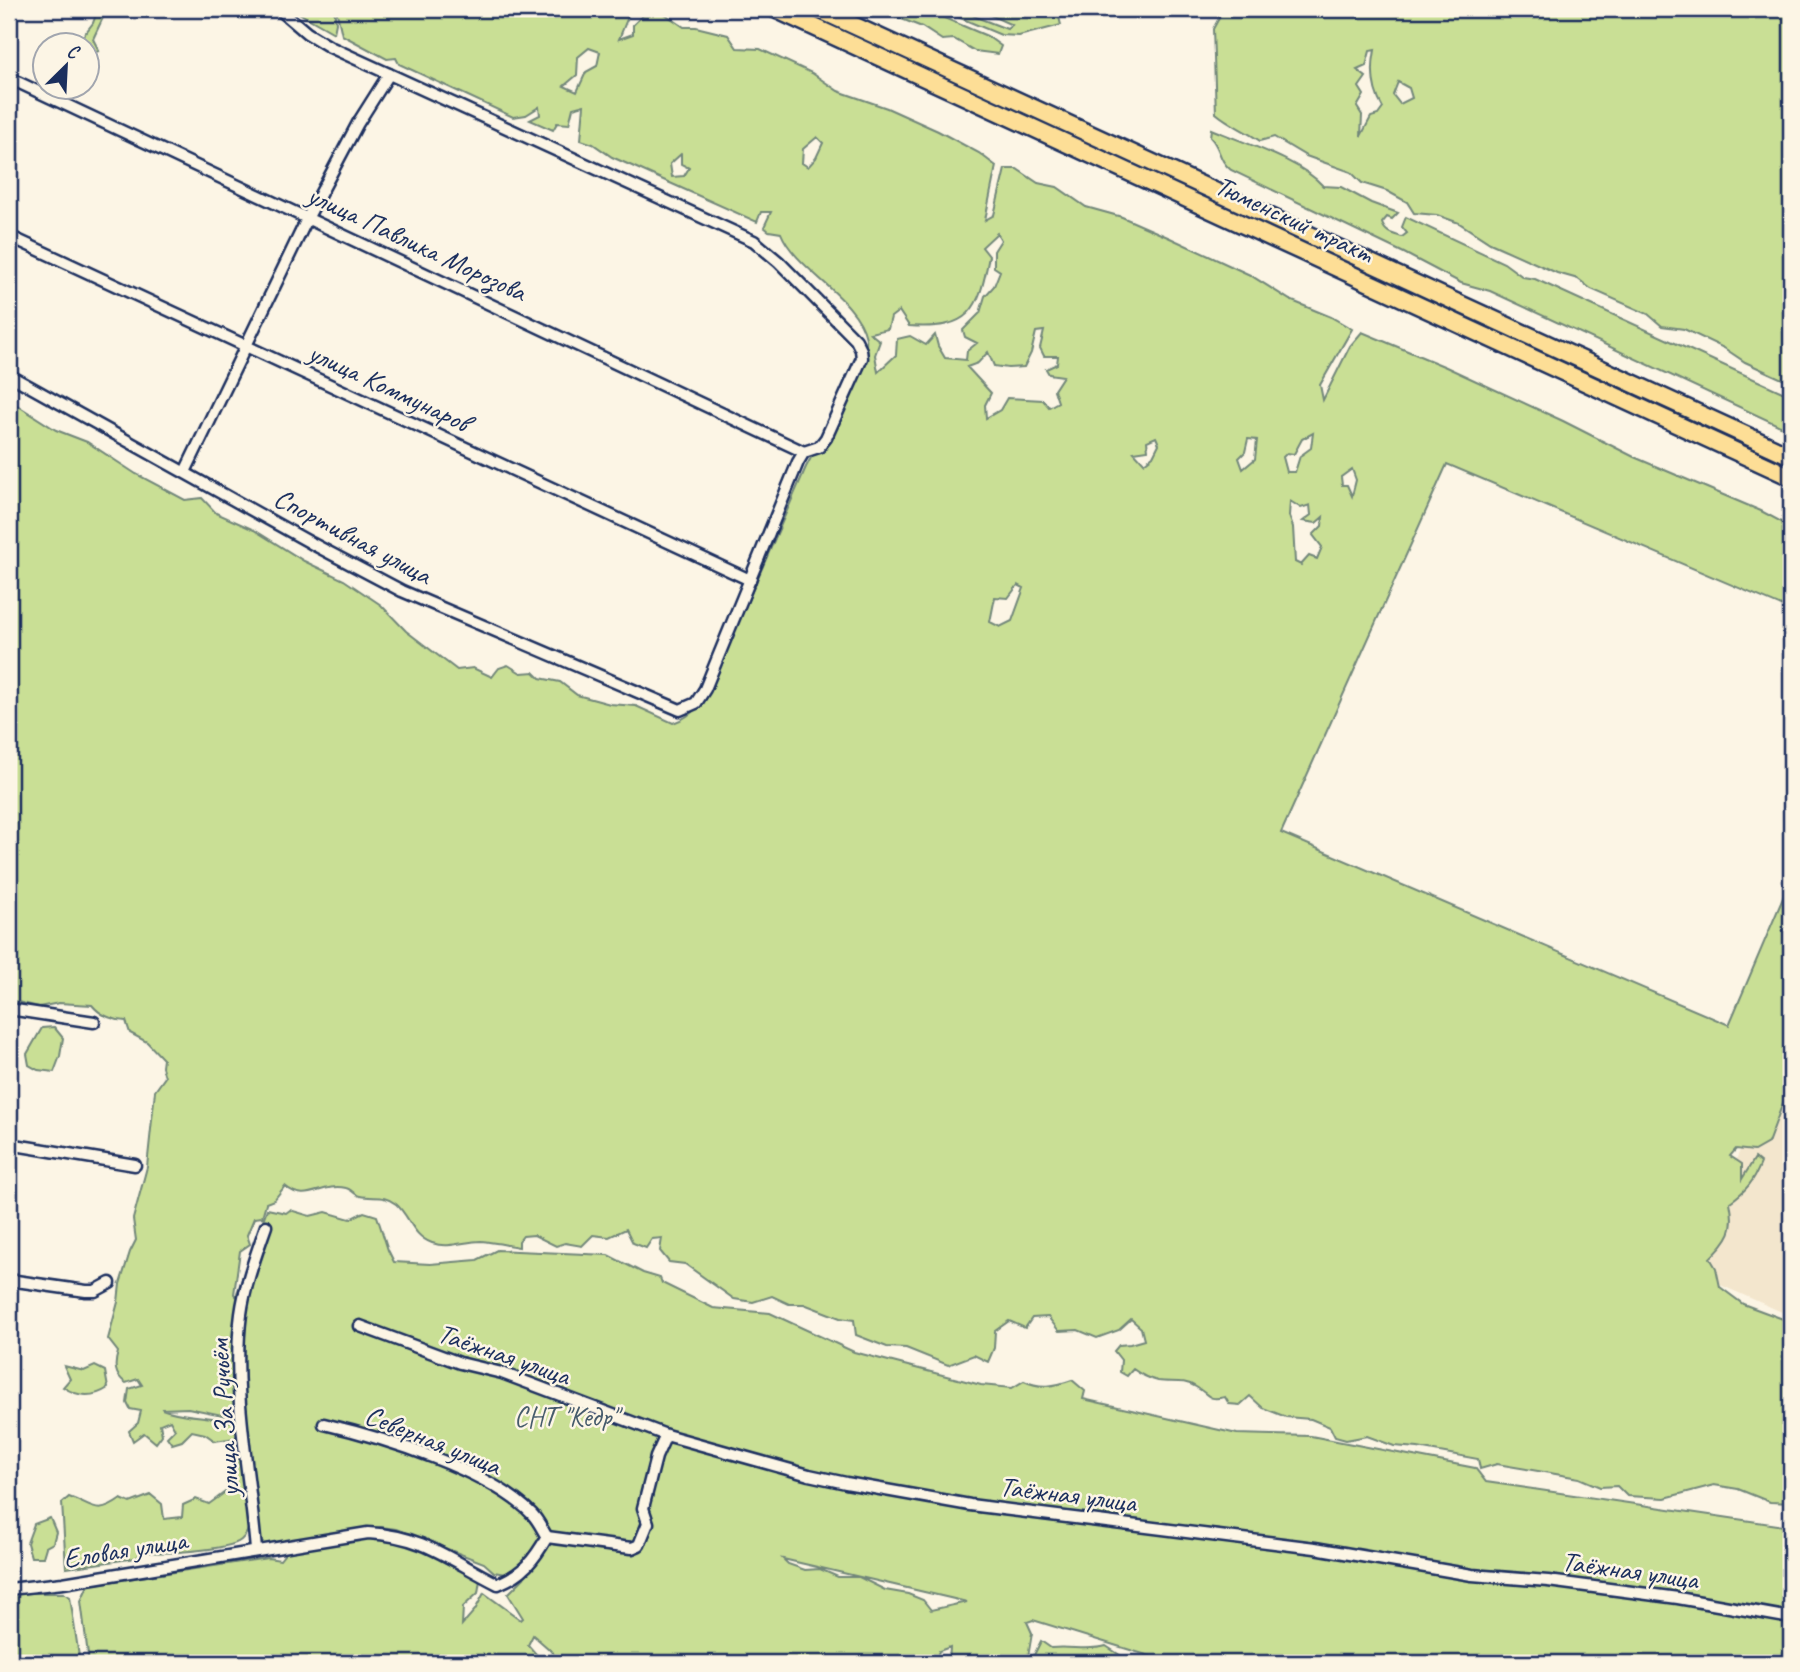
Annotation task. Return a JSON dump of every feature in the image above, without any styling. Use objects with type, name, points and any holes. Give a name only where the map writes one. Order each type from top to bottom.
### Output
[{"type":"main road","name":"Тюменский тракт","points":[[775,9],[1791,477]]},
{"type":"main road","name":"Тюменский тракт","points":[[818,9],[1791,456]]},
{"type":"street","points":[[279,9],[307,33],[330,47],[754,241],[845,327],[861,350],[862,358],[826,438],[820,447],[804,452],[750,580]]},
{"type":"street","points":[[185,471],[308,217],[358,123],[389,74]]},
{"type":"street","name":"улица Павлика Морозова","points":[[9,78],[804,452]]},
{"type":"street","name":"улица Коммунаров","points":[[9,236],[750,580]]},
{"type":"street","name":"Спортивная улица","points":[[9,374],[402,591],[680,710],[696,704],[705,689],[750,580]]},
{"type":"street","points":[[9,1009],[94,1022]]},
{"type":"street","points":[[9,1144],[135,1165]]},
{"type":"street","name":"улица За Ручьём","points":[[252,1551],[254,1526],[238,1364],[241,1314],[247,1283],[266,1226]]},
{"type":"street","points":[[9,1280],[95,1292],[110,1283]]},
{"type":"street","name":"Таёжная улица","points":[[360,1326],[460,1363],[502,1373],[666,1435],[809,1475],[970,1505],[1315,1548],[1472,1576],[1569,1584],[1678,1598],[1791,1618]]},
{"type":"street","name":"Северная улица","points":[[324,1424],[394,1443],[483,1480],[534,1515],[547,1537]]},
{"type":"street","points":[[547,1537],[632,1548],[639,1545],[648,1523],[643,1508],[656,1457],[666,1435]]},
{"type":"street","name":"Еловая улица","points":[[9,1588],[63,1583],[368,1533],[405,1537],[439,1551],[498,1584],[529,1566],[547,1537]]},
{"type":"shaded area","points":[[1791,1030],[1791,1316],[1689,1271]]},
{"type":"green space","points":[[98,9],[107,9],[96,32],[86,32]]},
{"type":"green space","points":[[292,9],[334,9],[334,33]]},
{"type":"green space","name":"СНТ \"Кедр\"","points":[[336,9],[631,9],[619,39],[633,34],[633,25],[645,13],[662,12],[684,27],[696,27],[728,35],[737,48],[760,49],[812,73],[838,91],[887,108],[979,153],[996,166],[985,220],[994,215],[1005,169],[1017,169],[1038,183],[1057,187],[1086,207],[1122,217],[1250,275],[1290,300],[1352,329],[1320,385],[1323,400],[1350,346],[1362,332],[1446,367],[1634,457],[1761,511],[1791,527],[1791,610],[1447,464],[1281,833],[1729,1025],[1791,879],[1791,1071],[1786,1078],[1784,1100],[1768,1143],[1754,1151],[1736,1149],[1730,1156],[1742,1164],[1742,1179],[1755,1158],[1761,1163],[1749,1185],[1730,1202],[1732,1220],[1729,1233],[1710,1258],[1716,1268],[1720,1287],[1743,1304],[1791,1322],[1791,1503],[1770,1502],[1738,1489],[1714,1485],[1665,1498],[1627,1496],[1617,1486],[1600,1487],[1579,1478],[1497,1464],[1480,1469],[1478,1459],[1394,1446],[1367,1436],[1346,1440],[1335,1437],[1330,1427],[1311,1419],[1286,1417],[1263,1408],[1250,1396],[1240,1405],[1229,1404],[1225,1397],[1212,1398],[1187,1383],[1155,1380],[1133,1369],[1127,1376],[1120,1372],[1121,1360],[1114,1351],[1119,1345],[1144,1340],[1141,1328],[1131,1319],[1119,1330],[1097,1338],[1078,1330],[1059,1331],[1048,1317],[1032,1318],[1025,1328],[1009,1321],[995,1331],[994,1348],[988,1362],[974,1355],[948,1365],[906,1348],[887,1347],[856,1335],[854,1320],[840,1318],[804,1304],[789,1304],[772,1296],[753,1302],[734,1299],[685,1264],[669,1262],[660,1251],[662,1238],[652,1239],[646,1248],[633,1243],[626,1229],[609,1237],[593,1235],[582,1246],[565,1243],[556,1246],[534,1235],[523,1236],[519,1247],[481,1241],[438,1245],[420,1236],[392,1201],[360,1196],[346,1188],[300,1193],[285,1186],[274,1200],[266,1203],[262,1217],[254,1218],[247,1235],[250,1244],[240,1251],[234,1294],[236,1296],[267,1209],[286,1213],[290,1210],[310,1216],[326,1212],[350,1219],[364,1212],[377,1216],[394,1262],[430,1264],[477,1260],[497,1250],[608,1255],[643,1273],[660,1278],[662,1283],[713,1308],[770,1313],[854,1352],[981,1385],[1012,1388],[1024,1381],[1048,1386],[1072,1380],[1085,1391],[1083,1399],[1237,1434],[1311,1436],[1475,1468],[1486,1482],[1791,1527],[1791,1663],[1182,1663],[1153,1657],[1033,1620],[1027,1622],[1032,1633],[1027,1663],[949,1663],[950,1647],[939,1651],[935,1663],[561,1663],[533,1635],[528,1645],[544,1663],[89,1663],[81,1601],[88,1585],[268,1558],[280,1560],[288,1550],[362,1538],[391,1539],[420,1546],[480,1580],[478,1593],[463,1607],[462,1625],[475,1610],[484,1593],[521,1620],[523,1618],[508,1594],[524,1578],[511,1570],[505,1574],[494,1572],[484,1563],[396,1529],[381,1527],[254,1546],[250,1521],[245,1536],[234,1544],[178,1552],[144,1551],[136,1558],[66,1568],[62,1503],[69,1497],[100,1509],[121,1499],[130,1503],[151,1495],[162,1504],[164,1519],[182,1517],[183,1505],[196,1499],[209,1504],[232,1485],[235,1475],[234,1457],[239,1455],[244,1474],[240,1430],[235,1438],[215,1441],[205,1434],[192,1431],[182,1441],[172,1444],[167,1437],[175,1429],[170,1420],[160,1424],[162,1435],[156,1443],[144,1433],[133,1441],[129,1431],[138,1423],[141,1411],[130,1409],[127,1403],[129,1389],[142,1385],[138,1379],[126,1383],[119,1377],[116,1365],[118,1352],[108,1339],[120,1284],[136,1240],[133,1219],[147,1167],[155,1091],[165,1077],[163,1059],[147,1042],[130,1033],[126,1021],[107,1017],[92,1005],[59,1003],[39,1007],[9,1000],[9,400],[56,430],[87,442],[136,474],[185,500],[202,498],[216,513],[254,530],[304,561],[344,580],[381,605],[406,631],[457,670],[473,668],[492,677],[499,668],[508,665],[521,673],[534,672],[540,678],[560,682],[577,695],[610,704],[636,706],[673,723],[693,712],[713,681],[806,467],[864,359],[866,338],[861,323],[839,297],[799,259],[781,233],[769,231],[764,227],[771,212],[761,212],[757,222],[612,157],[593,144],[581,140],[584,105],[573,108],[569,124],[557,123],[553,130],[530,120],[540,115],[539,107],[526,115],[513,117],[399,64],[396,58],[387,59],[342,35]],"holes":[[[589,48],[600,52],[597,66],[586,72],[577,92],[564,86],[577,75],[578,57]],[[817,137],[823,143],[808,167],[802,163],[803,149]],[[681,154],[681,164],[689,168],[684,176],[672,177],[670,164]],[[997,233],[1001,240],[994,251],[994,267],[1000,271],[994,286],[985,296],[980,313],[963,330],[965,337],[977,343],[967,351],[966,360],[945,358],[935,335],[926,345],[910,336],[897,339],[896,355],[878,372],[875,355],[880,341],[870,333],[888,329],[891,317],[899,311],[909,326],[930,326],[958,320],[968,313],[981,291],[989,256],[982,247]],[[1044,331],[1040,348],[1044,356],[1058,356],[1057,364],[1046,369],[1049,374],[1063,376],[1054,390],[1058,402],[1049,407],[1043,400],[1007,398],[1000,410],[986,418],[985,405],[991,393],[967,367],[978,363],[988,352],[994,366],[1024,367],[1036,332]],[[1313,433],[1311,448],[1300,456],[1295,472],[1287,472],[1283,457],[1287,453],[1294,454],[1302,439]],[[1156,437],[1159,444],[1153,456],[1144,463],[1134,452],[1148,450],[1147,441]],[[1248,439],[1257,440],[1255,459],[1243,469],[1239,458],[1245,452]],[[1352,469],[1356,480],[1352,496],[1347,485],[1342,485],[1341,477]],[[1290,501],[1301,508],[1310,505],[1311,515],[1303,521],[1316,523],[1323,517],[1322,526],[1313,535],[1322,547],[1317,559],[1309,556],[1301,565],[1295,562],[1293,527],[1289,516]],[[1018,585],[1024,588],[1012,621],[1000,627],[990,622],[995,597],[1008,598]],[[188,1408],[237,1418],[238,1424],[162,1409]],[[783,1559],[967,1602],[931,1610],[923,1600],[885,1590],[859,1577],[838,1577],[820,1569],[805,1570],[788,1564]]]},
{"type":"green space","points":[[876,9],[923,9],[987,36],[1001,46],[998,54],[975,51],[954,39],[942,40],[922,27]]},
{"type":"green space","points":[[939,9],[963,9],[1007,29],[1012,25],[977,9],[1057,9],[1061,25],[1019,36],[1001,35]]},
{"type":"green space","points":[[1224,9],[1791,9],[1791,383],[1684,329],[1662,326],[1648,314],[1591,289],[1578,279],[1557,273],[1490,243],[1459,223],[1437,215],[1414,213],[1407,202],[1387,191],[1362,183],[1351,172],[1306,156],[1274,137],[1260,141],[1232,124],[1216,113],[1213,29]],"holes":[[[1375,50],[1373,80],[1383,108],[1378,115],[1371,117],[1361,136],[1362,115],[1357,107],[1364,95],[1359,87],[1366,77],[1357,70],[1366,66],[1370,51]],[[1398,82],[1409,88],[1412,98],[1400,104],[1393,95]]]},
{"type":"green space","points":[[1211,129],[1286,160],[1323,186],[1341,187],[1371,203],[1398,213],[1392,219],[1387,217],[1382,223],[1390,233],[1402,237],[1407,233],[1402,227],[1406,217],[1504,263],[1523,277],[1535,279],[1791,396],[1791,431],[1490,291],[1461,283],[1231,170],[1210,137]]},
{"type":"green space","points":[[54,1027],[63,1038],[60,1056],[54,1072],[38,1070],[29,1065],[27,1054],[42,1028]]},
{"type":"green space","points":[[64,1366],[84,1371],[95,1366],[105,1371],[108,1388],[91,1395],[63,1387],[70,1379]]},
{"type":"green space","points":[[50,1518],[56,1532],[53,1543],[46,1547],[43,1557],[31,1557],[27,1543],[34,1524]]},
{"type":"green space","points":[[63,1593],[70,1597],[80,1663],[9,1663],[9,1595]]},
{"type":"green space","points":[[1041,1641],[1051,1648],[1106,1646],[1126,1659],[1147,1663],[1030,1663]]}]
